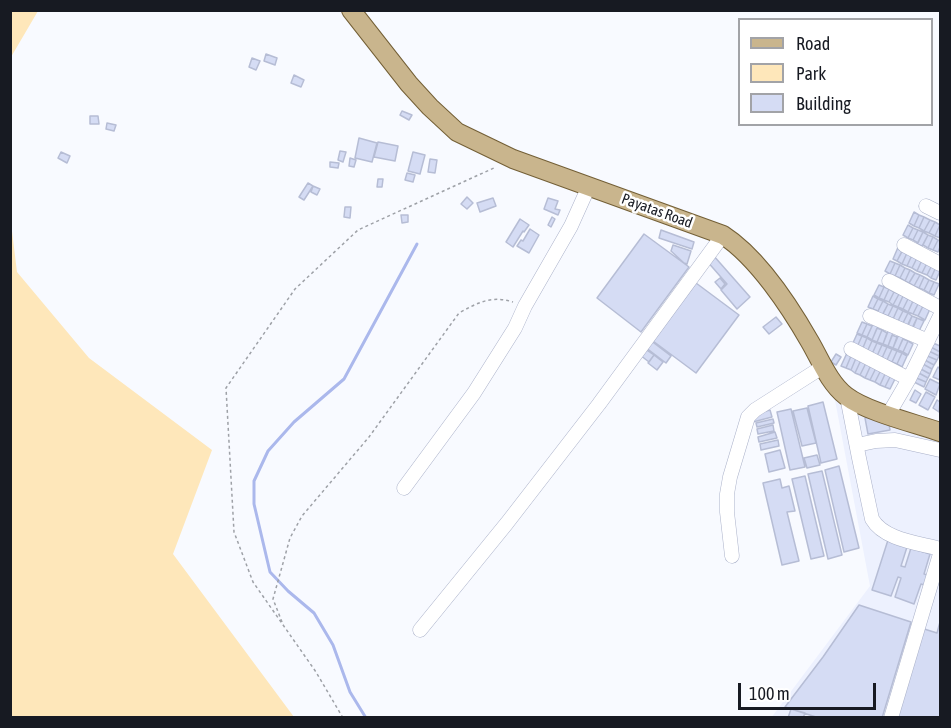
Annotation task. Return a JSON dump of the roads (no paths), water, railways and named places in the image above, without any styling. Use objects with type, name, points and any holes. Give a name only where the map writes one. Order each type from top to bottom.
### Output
[{"type":"main road","name":"Payatas Road","points":[[351,10],[409,84],[445,122],[467,138],[513,159],[723,235],[744,252],[781,296],[798,320],[834,383],[847,397],[888,415],[940,432]]},
{"type":"street","points":[[404,488],[474,393],[515,328],[525,306],[572,226],[589,186]]},
{"type":"street","points":[[926,206],[940,213]]},
{"type":"street","points":[[420,630],[495,539],[599,404],[723,235]]},
{"type":"street","points":[[904,244],[940,264]]},
{"type":"street","points":[[890,281],[940,308]]},
{"type":"street","points":[[870,316],[928,341]]},
{"type":"street","points":[[888,415],[909,379],[940,316]]},
{"type":"street","points":[[851,349],[909,379]]},
{"type":"street","points":[[732,555],[727,512],[728,494],[730,477],[748,417],[824,366]]},
{"type":"street","points":[[847,397],[872,519],[875,524],[882,532],[891,536],[940,549]]},
{"type":"street","points":[[856,445],[895,440],[940,450]]},
{"type":"street","points":[[891,717],[940,554]]},
{"type":"waterway","points":[[366,718],[350,692],[333,645],[314,613],[270,572],[254,504],[254,481],[268,451],[294,422],[344,379],[417,244]]}]
